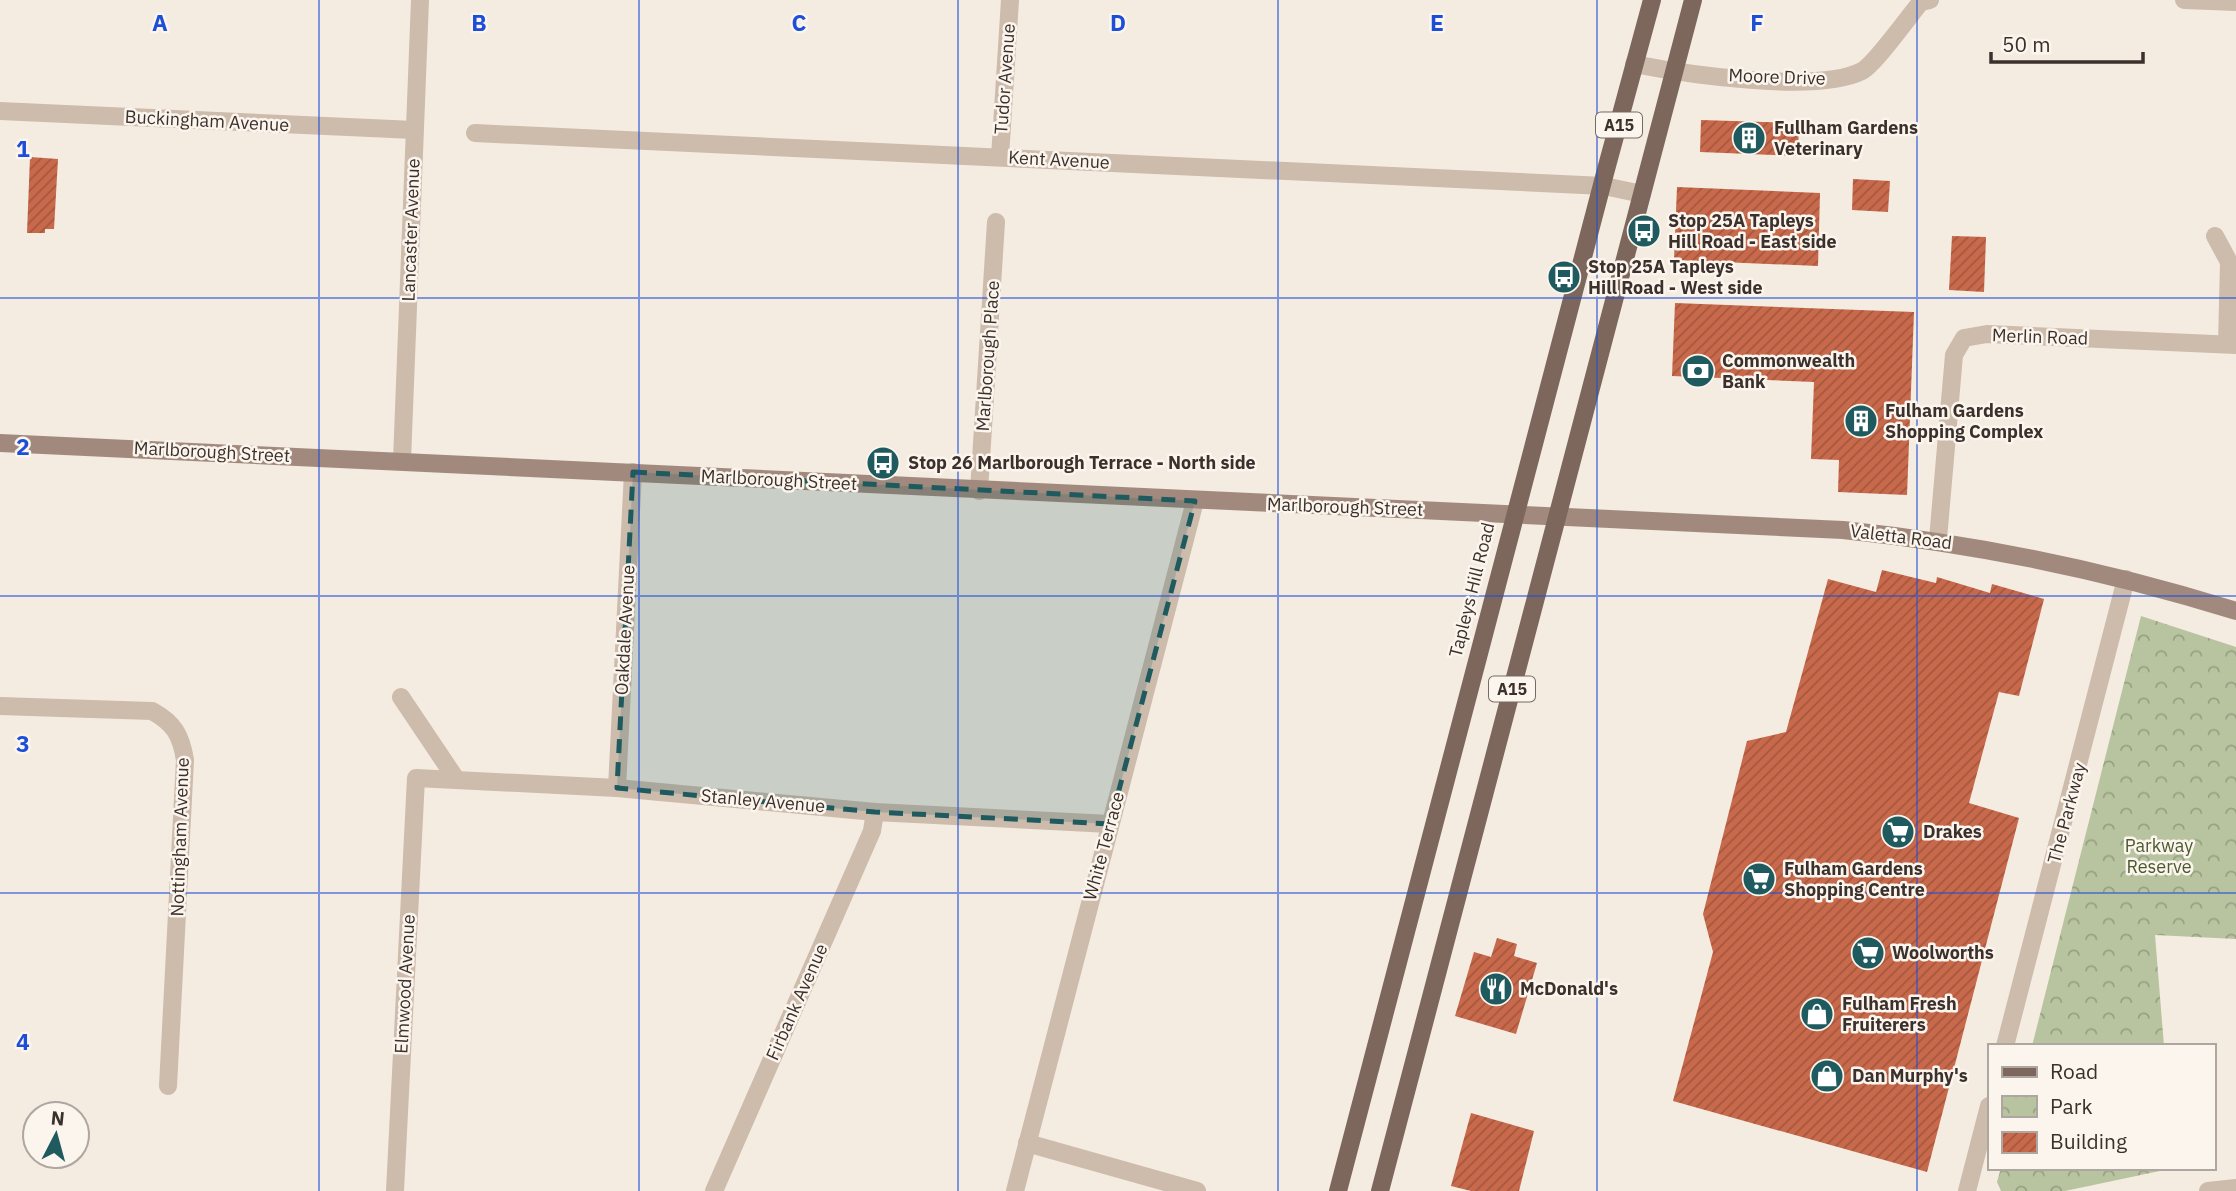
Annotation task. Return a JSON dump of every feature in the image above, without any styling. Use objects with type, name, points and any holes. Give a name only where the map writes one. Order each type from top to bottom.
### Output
[{"type":"main road","name":"Tapleys Hill Road","points":[[1338,1191],[1512,513],[1604,186],[1652,0]]},
{"type":"main road","name":"A15","points":[[1380,1191],[1693,0]]},
{"type":"street","name":"Lancaster Avenue","points":[[402,460],[420,0]]},
{"type":"street","name":"Tudor Avenue","points":[[1000,158],[1010,0]]},
{"type":"street","name":"Moore Drive","points":[[1634,64],[1674,72],[1785,80],[1831,80],[1864,70],[1921,2],[1930,0]]},
{"type":"street","points":[[2184,0],[2236,2]]},
{"type":"street","name":"Buckingham Avenue","points":[[0,111],[414,130]]},
{"type":"street","name":"Kent Avenue","points":[[475,133],[1604,186],[1642,194]]},
{"type":"street","name":"Marlborough Place","points":[[979,491],[996,222]]},
{"type":"street","points":[[2215,236],[2229,262],[2231,345]]},
{"type":"street","name":"Merlin Road","points":[[1938,540],[1954,355],[1964,338],[1987,334],[2231,345]]},
{"type":"street","name":"Marlborough Street","points":[[0,443],[1557,516]]},
{"type":"street","name":"Oakdale Avenue","points":[[617,788],[633,472]]},
{"type":"street","name":"White Terrace","points":[[1015,1191],[1195,501]]},
{"type":"street","name":"Valetta Road","points":[[1557,516],[1843,530],[1938,540],[2126,579],[2236,611]]},
{"type":"street","name":"The Parkway","points":[[2006,1044],[2126,579]]},
{"type":"street","points":[[401,697],[456,779]]},
{"type":"street","name":"Nottingham Avenue","points":[[0,706],[152,711],[170,721],[182,740],[185,760],[168,1086]]},
{"type":"street","name":"Stanley Avenue","points":[[415,778],[617,788],[875,812],[1110,824]]},
{"type":"street","name":"Elmwood Avenue","points":[[395,1191],[415,778]]},
{"type":"street","name":"Firbank Avenue","points":[[714,1191],[872,831],[875,812]]},
{"type":"street","points":[[1967,1191],[1988,1111]]},
{"type":"street","points":[[1027,1143],[1196,1191]]},
{"type":"street","points":[[2208,1191],[2236,1188]]},
{"type":"highlighted area","points":[[633,472],[1195,501],[1110,824],[875,812],[617,788]]},
{"type":"green space","name":"Parkway Reserve","points":[[2141,616],[2236,647],[2236,939],[2155,935],[2164,1044],[2033,1044]]},
{"type":"green space","points":[[2000,1170],[2165,1170],[2065,1191],[2001,1191],[1997,1182]]},
{"type":"building","name":"Fullham Gardens Veterinary","points":[[1701,120],[1799,123],[1798,156],[1700,152]]},
{"type":"building","points":[[30,157],[58,159],[54,229],[45,229],[45,233],[27,233]]},
{"type":"building","points":[[1853,179],[1890,181],[1888,212],[1852,210]]},
{"type":"building","points":[[1677,187],[1820,193],[1818,266],[1674,260]]},
{"type":"building","points":[[1952,236],[1986,237],[1984,292],[1949,290]]},
{"type":"building","name":"Fulham Gardens Shopping Complex","points":[[1675,303],[1914,312],[1907,495],[1838,492],[1839,460],[1811,459],[1814,382],[1672,376]]},
{"type":"building","name":"Fulham Gardens Shopping Centre","points":[[1882,570],[1936,583],[1937,577],[1990,593],[1992,584],[2044,599],[2019,696],[1999,692],[1969,803],[2019,818],[1927,1172],[1673,1101],[1713,952],[1703,914],[1747,741],[1786,732],[1828,579],[1876,592]]},
{"type":"building","name":"McDonald's","points":[[1497,938],[1517,944],[1514,956],[1537,963],[1516,1034],[1455,1016],[1474,952],[1491,957]]},
{"type":"building","points":[[1471,1113],[1534,1131],[1519,1191],[1471,1191],[1451,1186]]},
{"type":"place","name":"Fullham Gardens Veterinary","points":[[1749,138]]},
{"type":"place","name":"Stop 25A Tapleys Hill Road - East side","points":[[1644,231]]},
{"type":"place","name":"Stop 25A Tapleys Hill Road - West side","points":[[1564,277]]},
{"type":"place","name":"Commonwealth Bank","points":[[1698,371]]},
{"type":"place","name":"Fulham Gardens Shopping Complex","points":[[1861,421]]},
{"type":"place","name":"Stop 26 Marlborough Terrace - North side","points":[[883,463]]},
{"type":"place","name":"Drakes","points":[[1898,832]]},
{"type":"place","name":"Fulham Gardens Shopping Centre","points":[[1759,879]]},
{"type":"place","name":"Woolworths","points":[[1868,953]]},
{"type":"place","name":"McDonald's","points":[[1496,989]]},
{"type":"place","name":"Fulham Fresh Fruiterers","points":[[1817,1014]]},
{"type":"place","name":"Dan Murphy's","points":[[1827,1076]]}]
